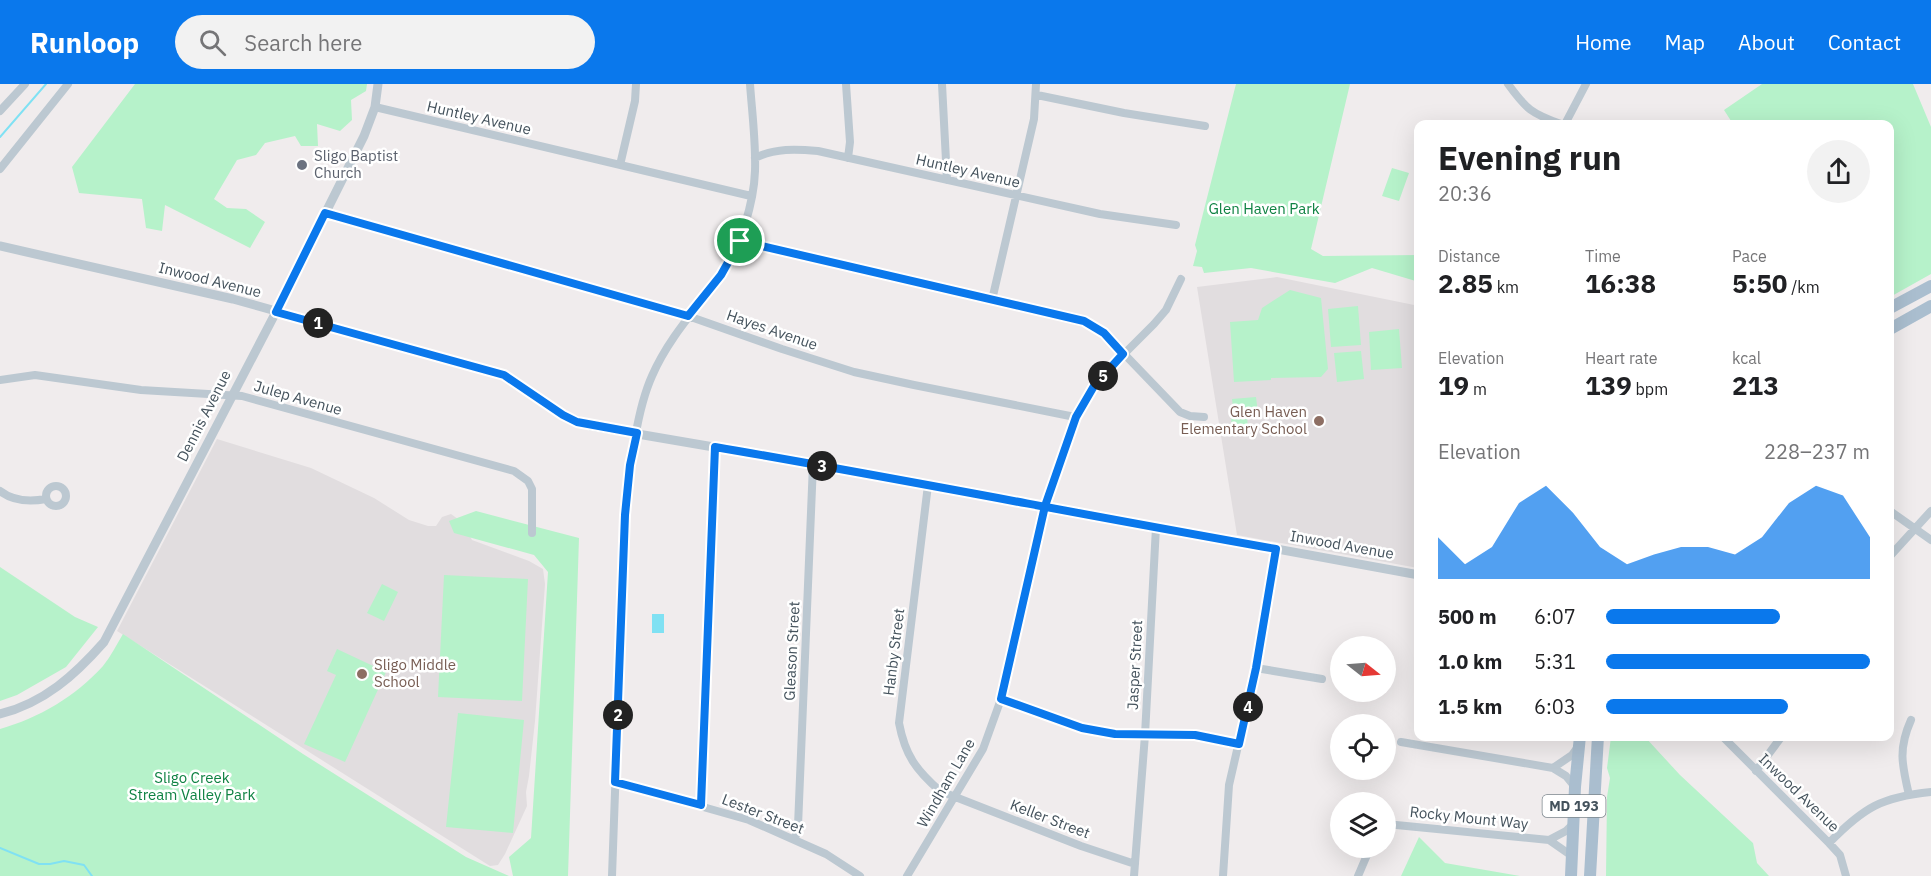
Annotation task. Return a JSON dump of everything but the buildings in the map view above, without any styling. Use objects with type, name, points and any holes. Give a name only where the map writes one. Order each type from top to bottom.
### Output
[{"type":"main road","points":[[1894,306],[1931,286]]},
{"type":"main road","points":[[1894,326],[1931,306]]},
{"type":"main road","name":"MD 193","points":[[1571,876],[1575,787],[1580,741]]},
{"type":"main road","name":"MD 193","points":[[1590,876],[1598,741]]},
{"type":"street","points":[[0,111],[25,84]]},
{"type":"street","points":[[0,169],[68,84]]},
{"type":"street","name":"Dennis Avenue","points":[[0,714],[39,699],[59,687],[80,669],[104,642],[276,312],[364,136],[375,107],[378,84]]},
{"type":"street","points":[[620,165],[635,101],[635,84]]},
{"type":"street","points":[[612,876],[625,515],[630,465],[651,377],[669,342],[721,275],[740,241],[755,172],[750,84]]},
{"type":"street","points":[[846,84],[850,142],[848,158]]},
{"type":"street","points":[[942,84],[947,180]]},
{"type":"street","points":[[992,300],[1034,119],[1036,84]]},
{"type":"street","points":[[1509,84],[1523,104],[1537,115],[1551,120]]},
{"type":"street","points":[[1565,120],[1586,84]]},
{"type":"street","points":[[1037,95],[1124,113],[1205,126]]},
{"type":"street","name":"Huntley Avenue","points":[[375,107],[751,196]]},
{"type":"street","name":"Huntley Avenue","points":[[755,158],[765,152],[795,148],[1101,214],[1176,225]]},
{"type":"street","name":"Hayes Avenue","points":[[325,213],[688,316],[854,372],[1076,417]]},
{"type":"street","points":[[740,241],[1084,321],[1104,333],[1180,412],[1204,417]]},
{"type":"street","name":"Inwood Avenue","points":[[1,247],[233,300],[504,375],[577,422],[1414,574]]},
{"type":"street","name":"Windham Lane","points":[[907,876],[983,749],[1001,699],[1045,506],[1076,417],[1094,386],[1166,310],[1181,279]]},
{"type":"street","name":"Julep Avenue","points":[[0,380],[35,375],[141,390],[242,396],[514,471],[528,481],[532,489],[532,533]]},
{"type":"street","points":[[701,805],[715,447]]},
{"type":"street","name":"Gleason Street","points":[[795,839],[798,826],[813,464]]},
{"type":"street","name":"Hanby Street","points":[[928,485],[899,723],[910,759],[921,775],[940,791],[955,798]]},
{"type":"street","points":[[0,490],[6,495],[21,500],[46,499]]},
{"type":"street","points":[[1894,552],[1931,511]]},
{"type":"street","points":[[1894,514],[1931,540]]},
{"type":"street","name":"Jasper Street","points":[[1134,876],[1145,735],[1156,527]]},
{"type":"street","points":[[1223,876],[1230,784],[1256,668],[1276,549]]},
{"type":"street","points":[[1256,668],[1322,679]]},
{"type":"street","points":[[1001,699],[1082,728],[1115,734],[1195,735],[1239,744]]},
{"type":"street","points":[[1909,795],[1901,750],[1904,735],[1911,720]]},
{"type":"street","points":[[1553,768],[1572,755],[1580,741]]},
{"type":"street","name":"Inwood Avenue","points":[[1727,741],[1840,855],[1846,876]]},
{"type":"street","points":[[1756,771],[1778,741]]},
{"type":"street","points":[[1401,742],[1553,768],[1566,776],[1575,787]]},
{"type":"street","name":"Lester Street","points":[[615,782],[749,820],[826,854],[860,876]]},
{"type":"street","points":[[1829,843],[1863,812],[1890,798],[1931,792]]},
{"type":"street","name":"Keller Street","points":[[955,798],[1135,864]]},
{"type":"street","points":[[1549,840],[1566,831],[1574,823]]},
{"type":"street","name":"Rocky Mount Way","points":[[1396,825],[1549,840],[1573,857]]},
{"type":"street","points":[[1358,876],[1366,858]]},
{"type":"shaded area","name":"Glen Haven Elementary School","points":[[1277,277],[1414,305],[1414,567],[1237,535],[1197,287]]},
{"type":"shaded area","name":"Sligo Middle School","points":[[217,439],[311,468],[374,498],[409,520],[436,526],[442,517],[451,514],[462,522],[472,540],[529,561],[543,569],[545,584],[535,721],[526,792],[527,806],[498,865],[490,866],[117,631]]},
{"type":"green space","points":[[135,84],[367,84],[366,91],[351,100],[352,120],[340,131],[317,124],[318,146],[301,146],[295,136],[265,143],[256,155],[237,160],[214,199],[227,208],[246,209],[265,222],[250,248],[165,205],[162,231],[146,228],[142,199],[79,193],[72,167]]},
{"type":"green space","name":"Glen Haven Park","points":[[1236,84],[1350,84],[1311,249],[1323,256],[1414,255],[1414,281],[1372,268],[1335,283],[1251,268],[1204,273],[1202,267],[1193,266],[1197,251],[1195,245]]},
{"type":"green space","points":[[1762,84],[1913,84],[1931,127],[1931,274],[1894,295],[1894,120],[1730,120],[1724,110]]},
{"type":"green space","points":[[1392,168],[1409,173],[1399,201],[1382,196]]},
{"type":"green space","points":[[1290,290],[1321,298],[1328,369],[1321,377],[1271,378],[1271,380],[1234,382],[1230,322],[1258,320],[1262,308]]},
{"type":"green space","points":[[1358,306],[1361,345],[1331,347],[1328,309]]},
{"type":"green space","points":[[1399,329],[1402,368],[1371,370],[1369,332]]},
{"type":"green space","points":[[1361,351],[1364,379],[1337,382],[1334,353]]},
{"type":"green space","points":[[1256,397],[1258,413],[1247,415],[1248,430],[1232,431],[1231,416],[1234,415],[1232,399]]},
{"type":"green space","points":[[476,511],[579,538],[568,876],[513,876],[509,857],[531,838],[548,572],[534,555],[454,533],[449,521]]},
{"type":"green space","points":[[0,567],[75,617],[98,627],[66,667],[17,695],[0,701]]},
{"type":"green space","points":[[444,575],[528,579],[522,701],[438,697]]},
{"type":"green space","points":[[382,584],[398,592],[384,621],[367,613]]},
{"type":"green space","name":"Sligo Creek Stream Valley Park","points":[[123,634],[303,754],[466,857],[509,876],[0,876],[0,729],[43,712],[81,687],[103,666]]},
{"type":"green space","points":[[337,649],[386,672],[345,762],[304,744],[336,675],[327,671]]},
{"type":"green space","points":[[458,713],[524,720],[513,833],[446,827]]},
{"type":"green space","points":[[1610,741],[1649,741],[1680,775],[1753,843],[1757,863],[1769,876],[1606,876],[1607,797],[1610,778],[1607,768]]},
{"type":"green space","points":[[1419,837],[1445,863],[1520,876],[1401,876]]},
{"type":"water","points":[[652,614],[664,614],[664,633],[652,633]]},
{"type":"waterway","points":[[0,137],[46,84]]},
{"type":"waterway","points":[[0,848],[39,864],[64,861],[84,865],[92,876]]},
{"type":"place","name":"Sligo Baptist Church","points":[[302,165]]},
{"type":"place","name":"Glen Haven Elementary School","points":[[1319,421]]},
{"type":"place","name":"Sligo Middle School","points":[[362,674]]},
{"type":"route","points":[[740,241],[721,275],[688,316],[325,213],[276,312],[504,375],[577,422],[637,433],[630,465],[625,515],[615,782],[701,805],[715,447],[1045,506],[1276,549],[1256,668],[1239,744],[1195,735],[1115,734],[1082,728],[1001,699],[1045,506],[1076,417],[1094,386],[1123,354],[1104,333],[1084,321],[740,241]]}]
